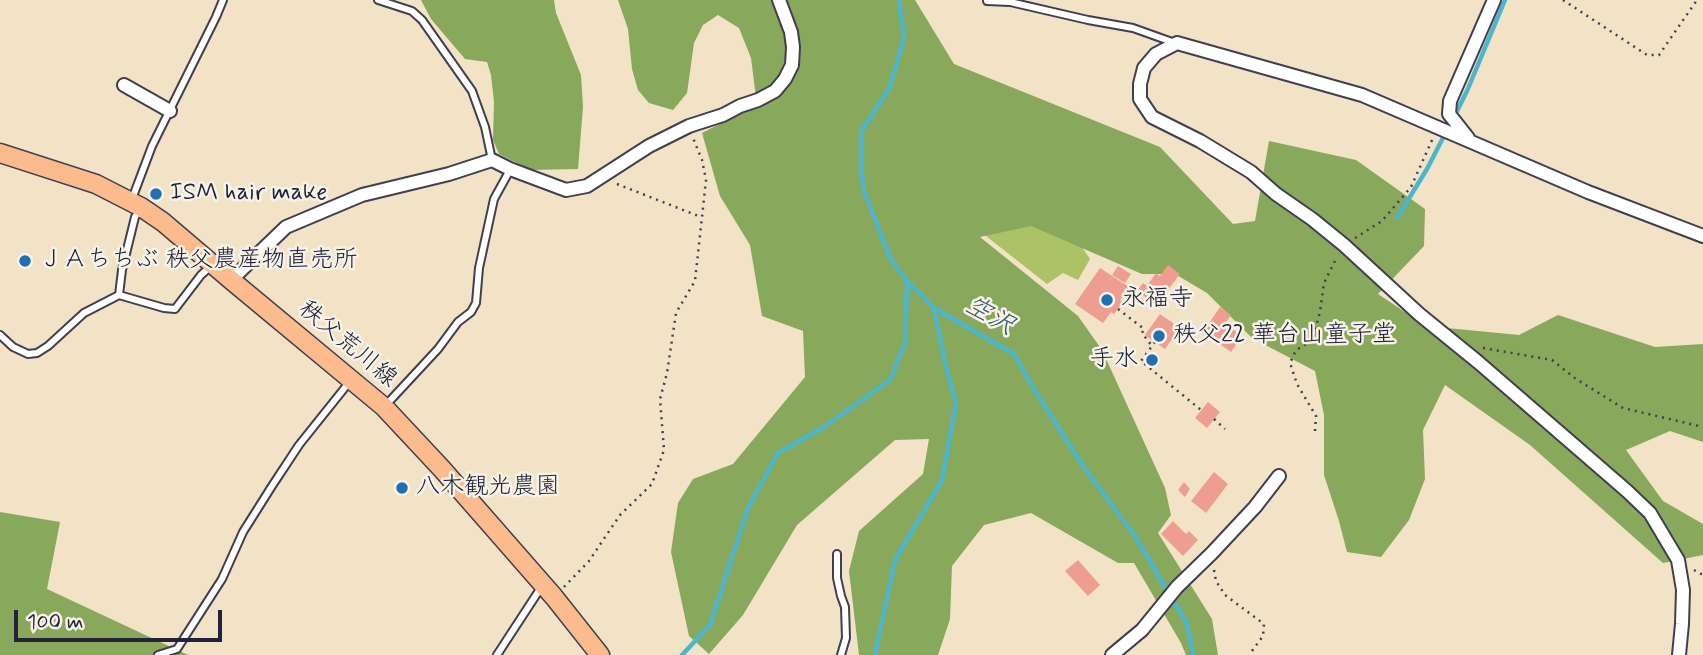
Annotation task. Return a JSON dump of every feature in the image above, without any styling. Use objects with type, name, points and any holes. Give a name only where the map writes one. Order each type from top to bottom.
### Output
[{"type":"main road","name":"秩父荒川線","points":[[0,153],[96,184],[136,204],[163,222],[352,380],[384,407],[442,468],[549,590],[600,655]]},
{"type":"street","points":[[231,280],[286,227],[362,195],[449,174],[492,160],[566,190],[587,186],[649,146],[689,126],[758,100],[775,91],[792,65],[791,32],[779,0]]},
{"type":"street","points":[[1471,141],[1449,114],[1450,102],[1494,0]]},
{"type":"street","points":[[1679,655],[1683,590],[1678,560],[1650,513],[1312,219],[1276,194],[1251,172],[1212,147],[1152,117],[1140,99],[1144,68],[1156,54],[1177,43],[1362,95],[1588,192],[1703,236]]},
{"type":"street","points":[[124,85],[170,111]]},
{"type":"street","points":[[1112,655],[1142,630],[1177,587],[1255,507],[1279,476]]},
{"type":"lane","points":[[119,295],[136,204],[152,146],[223,0]]},
{"type":"lane","points":[[379,0],[412,11],[422,20],[471,91],[485,127],[492,160]]},
{"type":"lane","points":[[987,1],[1010,2],[1133,28],[1177,43]]},
{"type":"lane","points":[[384,407],[438,349],[458,322],[471,312],[476,303],[479,268],[494,199],[510,169]]},
{"type":"lane","points":[[0,335],[13,347],[28,354],[37,353],[84,313],[119,295],[175,309],[213,264]]},
{"type":"lane","points":[[158,655],[177,649],[222,579],[243,532],[272,486],[299,445],[352,380]]},
{"type":"lane","points":[[837,554],[837,578],[845,607],[846,638],[841,655]]},
{"type":"lane","points":[[497,655],[549,590]]},
{"type":"path","points":[[1563,0],[1647,55],[1658,55],[1698,0]]},
{"type":"path","points":[[549,590],[589,561],[620,515],[652,484],[664,450],[660,398],[667,373],[676,313],[695,281],[706,180],[702,160],[689,126]]},
{"type":"path","points":[[1315,431],[1316,416],[1297,384],[1290,363],[1296,350],[1312,341],[1321,312],[1324,283],[1344,245],[1382,221],[1410,187],[1438,127]]},
{"type":"path","points":[[600,177],[701,217]]},
{"type":"path","points":[[1118,309],[1144,329],[1142,333],[1154,344],[1141,361],[1201,410]]},
{"type":"path","points":[[1480,348],[1552,360],[1576,379],[1623,408],[1703,427]]},
{"type":"path","points":[[1214,419],[1225,429]]},
{"type":"path","points":[[1212,553],[1216,581],[1225,596],[1264,624],[1263,636],[1249,655]]},
{"type":"green space","points":[[421,0],[554,0],[556,13],[581,75],[583,107],[578,169],[531,170],[499,154],[493,140],[494,102],[487,62],[465,59],[431,19]]},
{"type":"green space","points":[[618,0],[915,0],[954,64],[1160,147],[1233,224],[1255,221],[1269,141],[1356,160],[1425,209],[1424,246],[1378,294],[1426,326],[1519,335],[1558,315],[1655,347],[1703,344],[1703,442],[1670,431],[1626,450],[1663,501],[1703,524],[1703,555],[1663,563],[1530,445],[1445,385],[1423,430],[1425,479],[1409,520],[1381,557],[1347,552],[1324,475],[1324,415],[1315,371],[1252,338],[1207,293],[1175,274],[1142,274],[1031,226],[980,237],[1078,316],[1102,350],[1165,488],[1171,515],[1158,533],[1212,619],[1218,655],[1186,655],[1134,563],[1118,563],[1031,513],[984,525],[952,566],[950,619],[938,655],[859,655],[849,571],[859,531],[923,474],[929,439],[895,440],[797,525],[743,615],[709,654],[689,636],[671,552],[678,503],[693,479],[733,464],[805,377],[803,331],[762,316],[750,245],[720,196],[702,133],[757,105],[751,58],[739,28],[718,15],[703,25],[694,43],[687,93],[673,110],[649,103],[638,90],[632,69],[628,29]]},
{"type":"green space","points":[[962,173],[1074,235],[1090,259],[1078,280],[1063,273],[1047,284],[972,225]]},
{"type":"green space","points":[[0,512],[60,522],[47,589],[188,655],[0,655]]},
{"type":"building","points":[[1168,265],[1180,274],[1156,305],[1137,291],[1143,283],[1147,286],[1156,273],[1160,276]]},
{"type":"building","points":[[1118,266],[1131,274],[1125,283],[1112,275]]},
{"type":"building","points":[[1100,268],[1129,287],[1120,300],[1123,302],[1103,323],[1075,304]]},
{"type":"building","points":[[1220,307],[1231,315],[1225,324],[1242,336],[1231,352],[1203,332]]},
{"type":"building","points":[[1160,314],[1180,328],[1165,349],[1145,335]]},
{"type":"building","points":[[1208,402],[1220,412],[1207,428],[1195,418]]},
{"type":"building","points":[[1214,472],[1228,484],[1206,513],[1191,501]]},
{"type":"building","points":[[1184,482],[1190,489],[1185,497],[1178,490]]},
{"type":"building","points":[[1173,521],[1186,534],[1189,531],[1198,540],[1183,556],[1161,534]]},
{"type":"building","points":[[1078,560],[1100,585],[1088,596],[1065,571]]},
{"type":"waterway","name":"空沢","points":[[899,0],[904,38],[890,87],[861,132],[864,191],[891,260],[934,308],[1014,354],[1083,466],[1135,536],[1187,624],[1193,655]]},
{"type":"waterway","points":[[1454,117],[1505,0]]},
{"type":"waterway","points":[[1397,218],[1445,134]]},
{"type":"waterway","points":[[682,655],[710,625],[748,508],[778,453],[824,427],[890,380],[905,343],[907,281]]},
{"type":"waterway","points":[[875,655],[895,560],[942,480],[956,403],[934,308]]},
{"type":"place","name":"ISM hair make","points":[[156,194]]},
{"type":"place","name":"ＪＡちちぶ 秩父農産物直売所","points":[[25,261]]},
{"type":"place","name":"永福寺","points":[[1107,300]]},
{"type":"place","name":"秩父22 華台山童子堂","points":[[1159,336]]},
{"type":"place","name":"手水","points":[[1152,360]]},
{"type":"place","name":"八木観光農園","points":[[402,488]]}]
